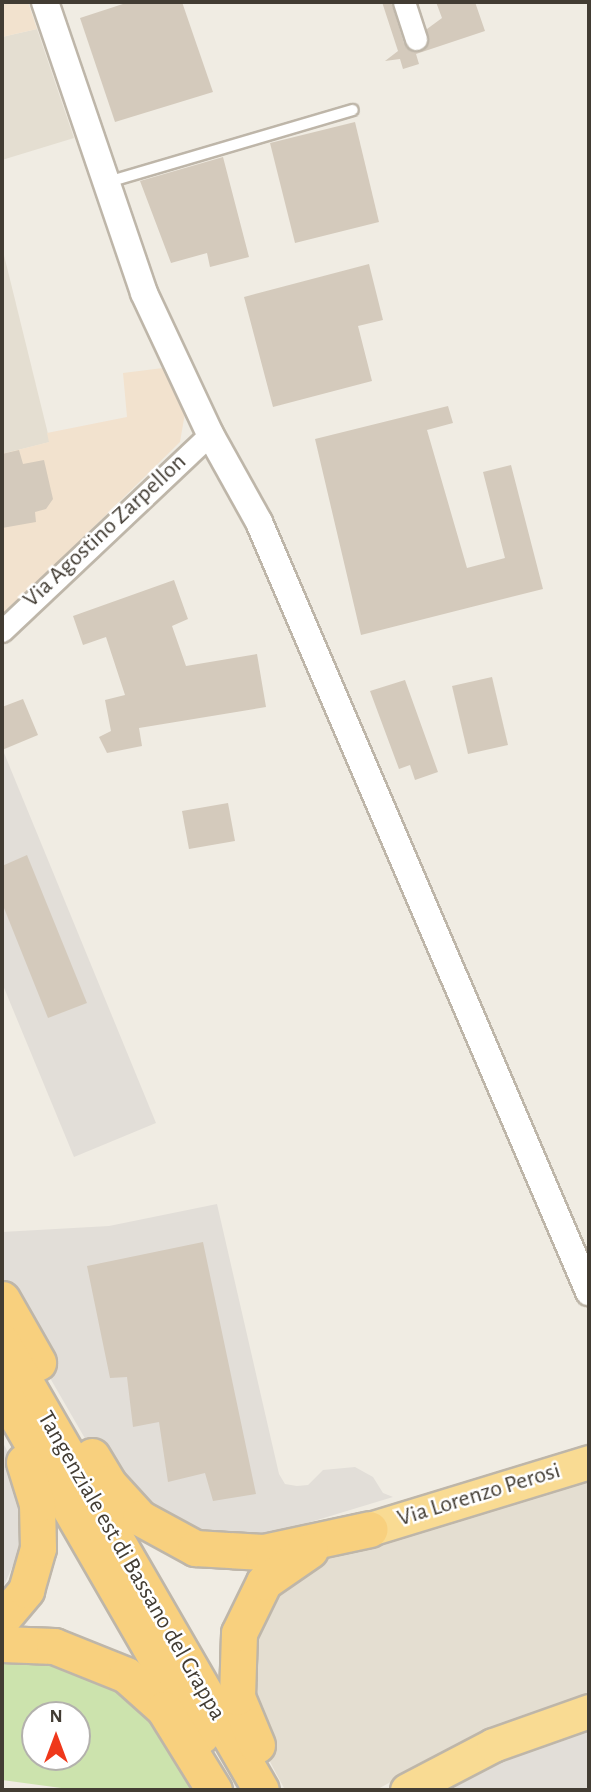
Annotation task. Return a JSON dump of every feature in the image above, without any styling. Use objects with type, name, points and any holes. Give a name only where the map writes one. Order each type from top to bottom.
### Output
[{"type":"highway","points":[[2,1299],[107,1483],[140,1518],[195,1548],[227,1552],[263,1552],[370,1529]]},
{"type":"highway","name":"Tangenziale est di Bassano del Grappa","points":[[2,1342],[261,1790]]},
{"type":"highway","name":"Tangenziale est di Bassano del Grappa","points":[[2,1391],[233,1790]]},
{"type":"highway","points":[[2,1410],[16,1437],[37,1504],[38,1548],[26,1590],[2,1619]]},
{"type":"highway","points":[[283,1790],[241,1715],[235,1681],[239,1633],[254,1598],[277,1570],[312,1549],[370,1529]]},
{"type":"highway","points":[[2,1644],[54,1646],[127,1675],[164,1709],[214,1790]]},
{"type":"main road","name":"Via Lorenzo Perosi","points":[[370,1529],[589,1462]]},
{"type":"main road","points":[[407,1790],[493,1745],[589,1711]]},
{"type":"street","points":[[45,2],[144,293],[210,434],[259,522],[589,1292]]},
{"type":"street","points":[[404,2],[416,39]]},
{"type":"street","name":"Via Agostino Zarpellon","points":[[2,631],[210,434]]},
{"type":"lane","points":[[105,183],[353,110]]},
{"type":"shaded area","points":[[2,2],[28,2],[37,29],[2,37]]},
{"type":"shaded area","points":[[37,29],[74,138],[2,160],[2,37]]},
{"type":"shaded area","points":[[2,247],[50,442],[2,454]]},
{"type":"shaded area","points":[[163,368],[185,413],[180,442],[2,617],[2,454],[49,442],[47,433],[127,417],[123,373]]},
{"type":"shaded area","points":[[2,748],[156,1123],[74,1157],[2,983]]},
{"type":"shaded area","points":[[217,1204],[279,1474],[285,1484],[308,1485],[323,1470],[355,1467],[373,1477],[383,1493],[393,1497],[271,1534],[202,1533],[169,1522],[94,1454],[2,1295],[2,1232],[109,1226]]},
{"type":"shaded area","points":[[2,1441],[20,1475],[26,1536],[2,1590]]},
{"type":"shaded area","points":[[589,1472],[589,1695],[422,1765],[376,1790],[285,1790],[243,1711],[261,1587],[288,1561]]},
{"type":"shaded area","points":[[589,1723],[589,1790],[422,1790]]},
{"type":"green space","points":[[2,1647],[128,1685],[205,1790],[76,1790],[2,1780]]},
{"type":"building","points":[[129,2],[182,2],[213,92],[115,122],[80,18]]},
{"type":"building","points":[[382,2],[391,2],[404,43],[413,52],[426,47],[427,29],[442,18],[436,2],[475,2],[485,31],[416,54],[419,64],[403,69],[400,59],[385,61],[398,51]]},
{"type":"building","points":[[355,122],[379,222],[295,243],[270,143]]},
{"type":"building","points":[[223,157],[249,257],[210,267],[207,253],[171,263],[140,181]]},
{"type":"building","points":[[369,264],[383,320],[358,326],[372,381],[273,407],[244,297]]},
{"type":"building","points":[[448,406],[453,423],[427,430],[467,568],[505,558],[483,472],[511,465],[543,589],[361,635],[315,439]]},
{"type":"building","points":[[19,450],[23,464],[44,460],[53,499],[46,509],[35,512],[36,522],[2,528],[2,454]]},
{"type":"building","points":[[174,580],[188,619],[172,626],[186,666],[257,654],[266,707],[139,728],[142,746],[107,753],[99,737],[111,731],[105,700],[125,695],[106,637],[83,645],[73,616]]},
{"type":"building","points":[[492,677],[508,745],[468,754],[452,686]]},
{"type":"building","points":[[405,680],[438,772],[415,780],[410,765],[399,769],[370,691]]},
{"type":"building","points":[[23,699],[38,735],[2,750],[2,707]]},
{"type":"building","points":[[228,803],[235,841],[189,849],[182,811]]},
{"type":"building","points":[[27,855],[87,1003],[48,1018],[2,903],[2,866]]},
{"type":"building","points":[[203,1242],[256,1494],[213,1501],[205,1473],[168,1482],[159,1422],[133,1427],[127,1377],[110,1378],[87,1266]]}]
